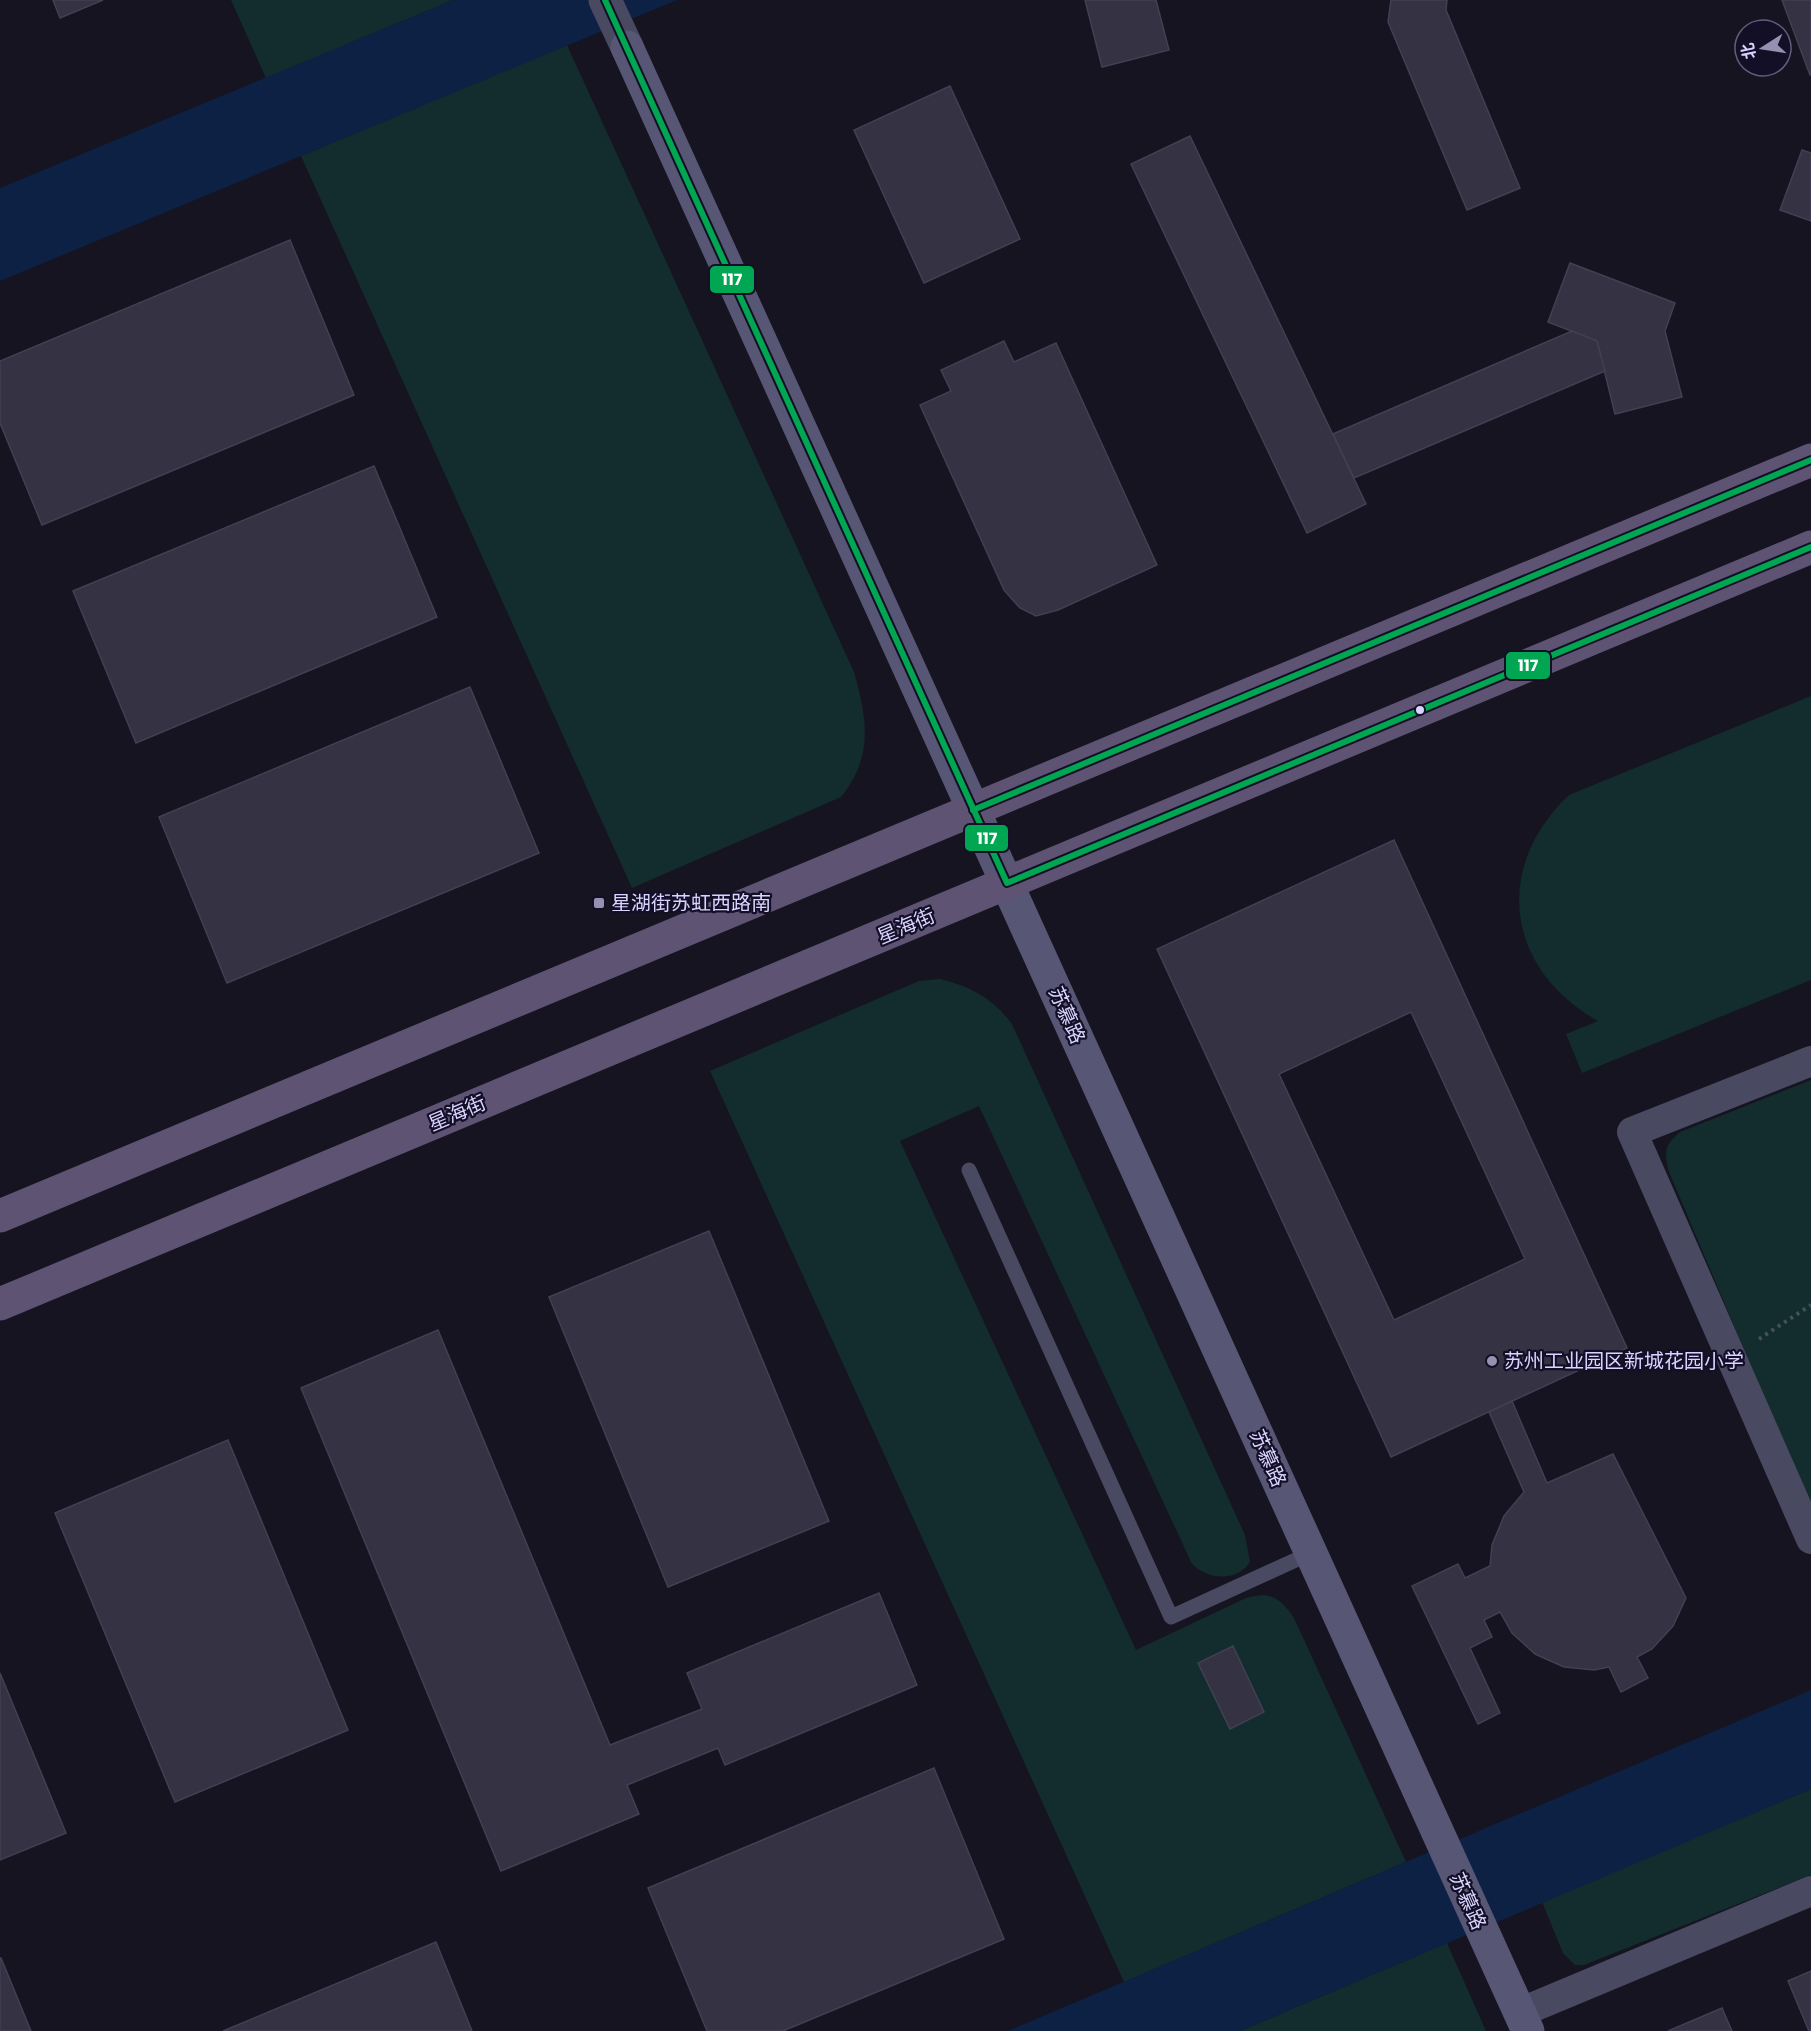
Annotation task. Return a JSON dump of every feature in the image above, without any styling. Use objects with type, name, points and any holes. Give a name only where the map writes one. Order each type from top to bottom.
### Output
[{"type":"main road","name":"苏慕路","points":[[627,47],[1524,2022]]},
{"type":"main road","points":[[0,1216],[1811,460]]},
{"type":"main road","name":"星海街","points":[[0,1304],[1811,547]]},
{"type":"street","name":"苏慕路","points":[[605,0],[627,47]]},
{"type":"street","points":[[1811,1061],[1632,1132],[1811,1539]]},
{"type":"street","points":[[1524,2022],[1811,1891]]},
{"type":"lane","points":[[969,1170],[1171,1617],[1311,1553]]},
{"type":"path","points":[[1730,1358],[1811,1305]]},
{"type":"green space","points":[[231,0],[453,0],[266,78]]},
{"type":"green space","points":[[567,45],[854,672],[864,721],[865,737],[859,767],[841,797],[632,888],[301,156]]},
{"type":"green space","points":[[1811,696],[1811,980],[1582,1073],[1566,1034],[1598,1021],[1567,999],[1544,974],[1528,946],[1520,916],[1520,885],[1528,854],[1544,824],[1569,795]]},
{"type":"green space","points":[[940,979],[961,985],[980,995],[997,1007],[1012,1024],[1245,1535],[1250,1562],[1238,1573],[1230,1576],[1214,1576],[1192,1564],[979,1106],[900,1141],[1136,1650],[1246,1598],[1262,1595],[1279,1601],[1294,1618],[1406,1862],[1124,1982],[710,1071],[919,981]]},
{"type":"green space","points":[[1811,1080],[1811,1508],[1669,1172],[1666,1154],[1668,1145],[1680,1132]]},
{"type":"green space","points":[[1811,1789],[1811,1875],[1584,1965],[1575,1965],[1563,1953],[1542,1902]]},
{"type":"green space","points":[[1447,1943],[1486,2031],[1240,2031]]},
{"type":"water","points":[[453,0],[677,0],[0,281],[0,188]]},
{"type":"water","points":[[1811,1690],[1811,1789],[1240,2031],[1008,2031]]},
{"type":"building","points":[[53,0],[103,0],[60,18]]},
{"type":"building","points":[[1085,0],[1156,0],[1169,50],[1102,67]]},
{"type":"building","points":[[1391,0],[1447,0],[1446,10],[1520,188],[1467,210],[1388,22]]},
{"type":"building","points":[[1782,0],[1811,0],[1811,75],[1793,29],[1793,18],[1789,18]]},
{"type":"building","points":[[950,86],[1020,239],[924,283],[854,130]]},
{"type":"building","points":[[1190,136],[1366,504],[1307,533],[1131,164]]},
{"type":"building","points":[[1802,150],[1811,153],[1811,221],[1780,210]]},
{"type":"building","points":[[290,240],[354,395],[42,525],[0,423],[0,361]]},
{"type":"building","points":[[1570,263],[1675,303],[1665,331],[1682,397],[1615,414],[1597,341],[1548,322]]},
{"type":"building","points":[[1572,331],[1597,341],[1605,371],[1354,478],[1333,434]]},
{"type":"building","points":[[1004,341],[1014,362],[1056,343],[1157,565],[1058,610],[1036,616],[1020,608],[1004,590],[920,405],[951,391],[941,370]]},
{"type":"building","points":[[374,466],[437,617],[136,743],[73,591]]},
{"type":"building","points":[[470,687],[539,853],[227,983],[159,817]]},
{"type":"building","points":[[1394,840],[1627,1348],[1391,1457],[1157,949]],"holes":[[[1411,1012],[1525,1259],[1394,1320],[1279,1074]]]},
{"type":"building","points":[[709,1231],[829,1521],[668,1587],[549,1297]]},
{"type":"building","points":[[438,1330],[610,1745],[702,1709],[687,1673],[879,1593],[917,1685],[725,1765],[718,1748],[627,1785],[639,1814],[501,1871],[301,1388]]},
{"type":"building","points":[[1512,1401],[1547,1483],[1613,1454],[1686,1598],[1673,1626],[1652,1649],[1637,1657],[1648,1678],[1621,1692],[1609,1667],[1594,1670],[1564,1667],[1535,1654],[1512,1633],[1500,1612],[1484,1620],[1492,1637],[1470,1648],[1500,1713],[1478,1724],[1412,1586],[1458,1564],[1465,1578],[1490,1566],[1492,1545],[1504,1516],[1524,1492],[1489,1412]]},
{"type":"building","points":[[228,1440],[348,1730],[175,1802],[55,1513]]},
{"type":"building","points":[[1233,1646],[1264,1712],[1230,1729],[1198,1663]]},
{"type":"building","points":[[0,1673],[66,1833],[0,1860]]},
{"type":"building","points":[[934,1768],[1004,1939],[783,2031],[707,2031],[648,1888]]},
{"type":"building","points":[[436,1942],[472,2031],[223,2031]]},
{"type":"building","points":[[1,1958],[31,2031],[0,2031]]},
{"type":"building","points":[[1811,1971],[1811,2031],[1809,2031],[1788,1981]]},
{"type":"building","points":[[1722,2008],[1732,2031],[1668,2031]]},
{"type":"transit line","name":"117","points":[[605,0],[1007,883],[1811,547]]},
{"type":"transit line","name":"117","points":[[973,810],[1811,460]]},
{"type":"place","name":"星湖街苏虹西路南","points":[[599,903]]},
{"type":"place","name":"苏州工业园区新城花园小学","points":[[1492,1361]]}]
